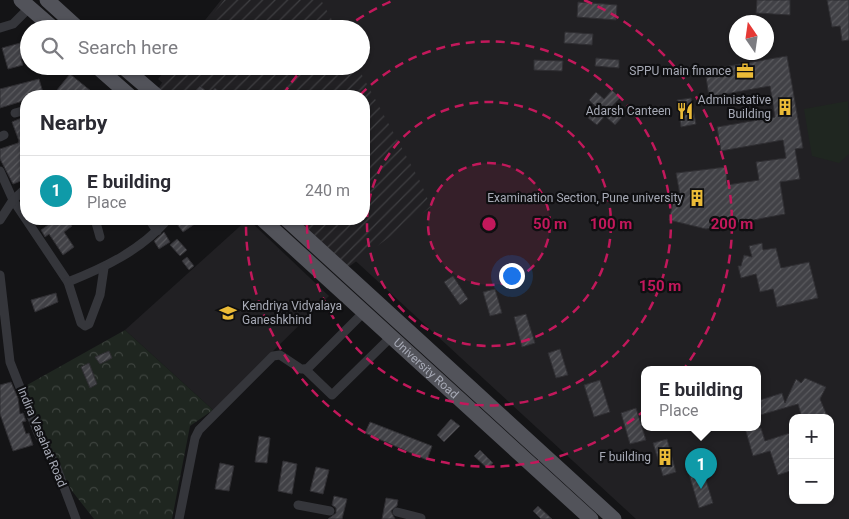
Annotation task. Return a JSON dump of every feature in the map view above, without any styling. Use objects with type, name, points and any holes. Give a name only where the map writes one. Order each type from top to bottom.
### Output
[{"type":"main road","points":[[47,0],[69,20]]},
{"type":"main road","points":[[26,4],[44,20]]},
{"type":"main road","points":[[106,75],[123,90]]},
{"type":"main road","points":[[131,75],[147,90]]},
{"type":"main road","name":"University Road","points":[[269,225],[591,519]]},
{"type":"main road","name":"University Road","points":[[293,225],[614,519]]},
{"type":"street","points":[[0,28],[13,24],[26,4]]},
{"type":"street","points":[[16,113],[20,112]]},
{"type":"street","points":[[0,171],[13,200],[20,210]]},
{"type":"street","points":[[0,220],[13,200],[20,194]]},
{"type":"street","points":[[30,225],[68,282],[81,323],[85,326],[89,324],[100,295],[104,268]]},
{"type":"street","points":[[97,225],[100,237]]},
{"type":"street","points":[[153,225],[157,231]]},
{"type":"street","points":[[68,282],[104,268],[145,242],[162,225]]},
{"type":"street","name":"Indira Vasahat Road","points":[[0,275],[2,310],[10,362],[38,433],[56,466],[74,515]]},
{"type":"street","points":[[305,369],[364,312]]},
{"type":"street","points":[[179,519],[195,438],[199,430],[274,355],[280,354],[299,368],[305,369],[332,394],[391,337]]},
{"type":"street","points":[[298,505],[330,511]]},
{"type":"street","points":[[396,512],[422,518]]},
{"type":"shaded area","points":[[221,0],[849,0],[849,519],[636,519],[317,225],[370,225],[370,90],[170,90],[158,79],[161,75],[370,75],[370,20],[205,20]]},
{"type":"shaded area","points":[[224,0],[321,0],[332,20],[209,20]]},
{"type":"shaded area","points":[[168,75],[362,75],[421,183],[431,207],[347,268],[300,225],[370,225],[370,90],[157,90]]},
{"type":"shaded area","name":"Kendriya Vidyalaya Ganeshkhind","points":[[241,225],[254,225],[329,296],[213,410],[125,330]]},
{"type":"green space","points":[[848,101],[849,154],[839,163],[812,156],[804,109]]},
{"type":"green space","points":[[125,330],[213,410],[190,426],[172,519],[94,519],[72,491],[29,410],[27,385]]},
{"type":"building","points":[[757,0],[790,0],[790,15],[756,13]]},
{"type":"building","points":[[827,0],[849,0],[849,40],[842,41],[840,26],[832,27]]},
{"type":"building","points":[[578,2],[617,5],[616,20],[577,17]]},
{"type":"building","points":[[565,32],[593,34],[592,45],[564,43]]},
{"type":"building","points":[[20,43],[20,66],[8,69],[2,48]]},
{"type":"building","points":[[787,56],[803,148],[795,149],[800,179],[780,182],[785,214],[706,229],[669,220],[674,199],[680,195],[676,173],[726,167],[727,185],[759,180],[756,162],[786,158],[783,140],[721,151],[717,127],[775,117],[770,86],[709,97],[705,70],[774,60],[774,58]]},
{"type":"building","points":[[596,58],[619,60],[619,68],[595,66]]},
{"type":"building","points":[[534,60],[563,61],[562,71],[534,70]]},
{"type":"building","points":[[71,75],[90,90],[57,90]]},
{"type":"building","points":[[39,79],[42,90],[20,90],[20,102],[0,108],[0,89]]},
{"type":"building","points":[[200,86],[205,90],[196,90]]},
{"type":"building","points":[[612,90],[620,98],[611,107],[622,117],[615,125],[605,116],[597,125],[588,118],[597,108],[589,100],[596,92],[604,99]]},
{"type":"building","points":[[691,98],[696,124],[681,127],[677,100]]},
{"type":"building","points":[[20,119],[20,181],[13,184],[0,159],[0,149],[19,141],[12,122]]},
{"type":"building","points":[[48,225],[71,225],[64,232],[74,247],[63,255],[49,234],[45,237],[41,230]]},
{"type":"building","points":[[178,225],[193,225],[183,232]]},
{"type":"building","points":[[164,232],[170,242],[159,249],[154,241]]},
{"type":"building","points":[[177,239],[187,250],[180,256],[170,245]]},
{"type":"building","points":[[762,243],[763,250],[776,248],[781,268],[809,262],[818,298],[777,307],[773,289],[760,292],[756,274],[741,278],[738,266],[741,266],[744,255],[752,257],[749,246]]},
{"type":"building","points":[[187,257],[194,266],[189,270],[182,261]]},
{"type":"building","points":[[453,276],[468,299],[460,305],[444,282]]},
{"type":"building","points":[[495,289],[502,313],[490,316],[483,292]]},
{"type":"building","points":[[56,293],[58,302],[35,312],[31,300]]},
{"type":"building","points":[[526,314],[535,343],[522,347],[514,317]]},
{"type":"building","points":[[560,349],[568,375],[556,378],[548,353]]},
{"type":"building","points":[[109,351],[112,358],[100,364],[95,357]]},
{"type":"building","points":[[89,363],[97,384],[90,388],[81,367]]},
{"type":"building","points":[[805,378],[826,387],[820,399],[826,414],[801,414],[798,404],[761,415],[761,400],[782,393],[785,403],[796,379],[801,383]]},
{"type":"building","points":[[600,380],[610,412],[594,417],[584,385]]},
{"type":"building","points":[[11,382],[18,398],[20,414],[23,413],[26,421],[22,422],[26,434],[29,433],[33,445],[13,451],[0,414],[0,385]]},
{"type":"building","points":[[636,408],[641,431],[643,431],[646,440],[630,444],[621,413]]},
{"type":"building","points":[[451,419],[460,426],[444,442],[437,435]]},
{"type":"building","points":[[370,422],[432,446],[427,460],[365,433]]},
{"type":"building","points":[[761,428],[765,441],[789,433],[789,471],[778,475],[770,451],[753,456],[746,431],[761,431]]},
{"type":"building","points":[[259,436],[270,438],[267,463],[255,462]]},
{"type":"building","name":"F building","points":[[667,439],[676,472],[663,476],[653,443]]},
{"type":"building","points":[[480,450],[493,463],[487,468],[474,456]]},
{"type":"building","points":[[283,461],[297,464],[292,494],[278,491]]},
{"type":"building","points":[[220,463],[234,466],[229,491],[215,489]]},
{"type":"building","points":[[316,467],[329,470],[323,494],[310,491]]},
{"type":"building","points":[[703,470],[713,503],[699,508],[689,474]]},
{"type":"building","points":[[334,496],[347,499],[342,519],[328,519],[336,513],[336,508],[332,505]]},
{"type":"building","points":[[386,498],[398,500],[397,506],[391,511],[395,519],[382,519]]},
{"type":"building","points":[[538,506],[552,519],[541,519],[533,511]]},
{"type":"place","name":"SPPU main finance","points":[[745,71]]},
{"type":"place","name":"Administative Building","points":[[785,107]]},
{"type":"place","name":"Adarsh Canteen","points":[[685,111]]},
{"type":"place","name":"Examination Section, Pune university","points":[[697,198]]},
{"type":"place","name":"Kendriya Vidyalaya Ganeshkhind","points":[[228,313]]},
{"type":"place","name":"F building","points":[[665,457]]},
{"type":"place","name":"E building","points":[[701,489]]}]
